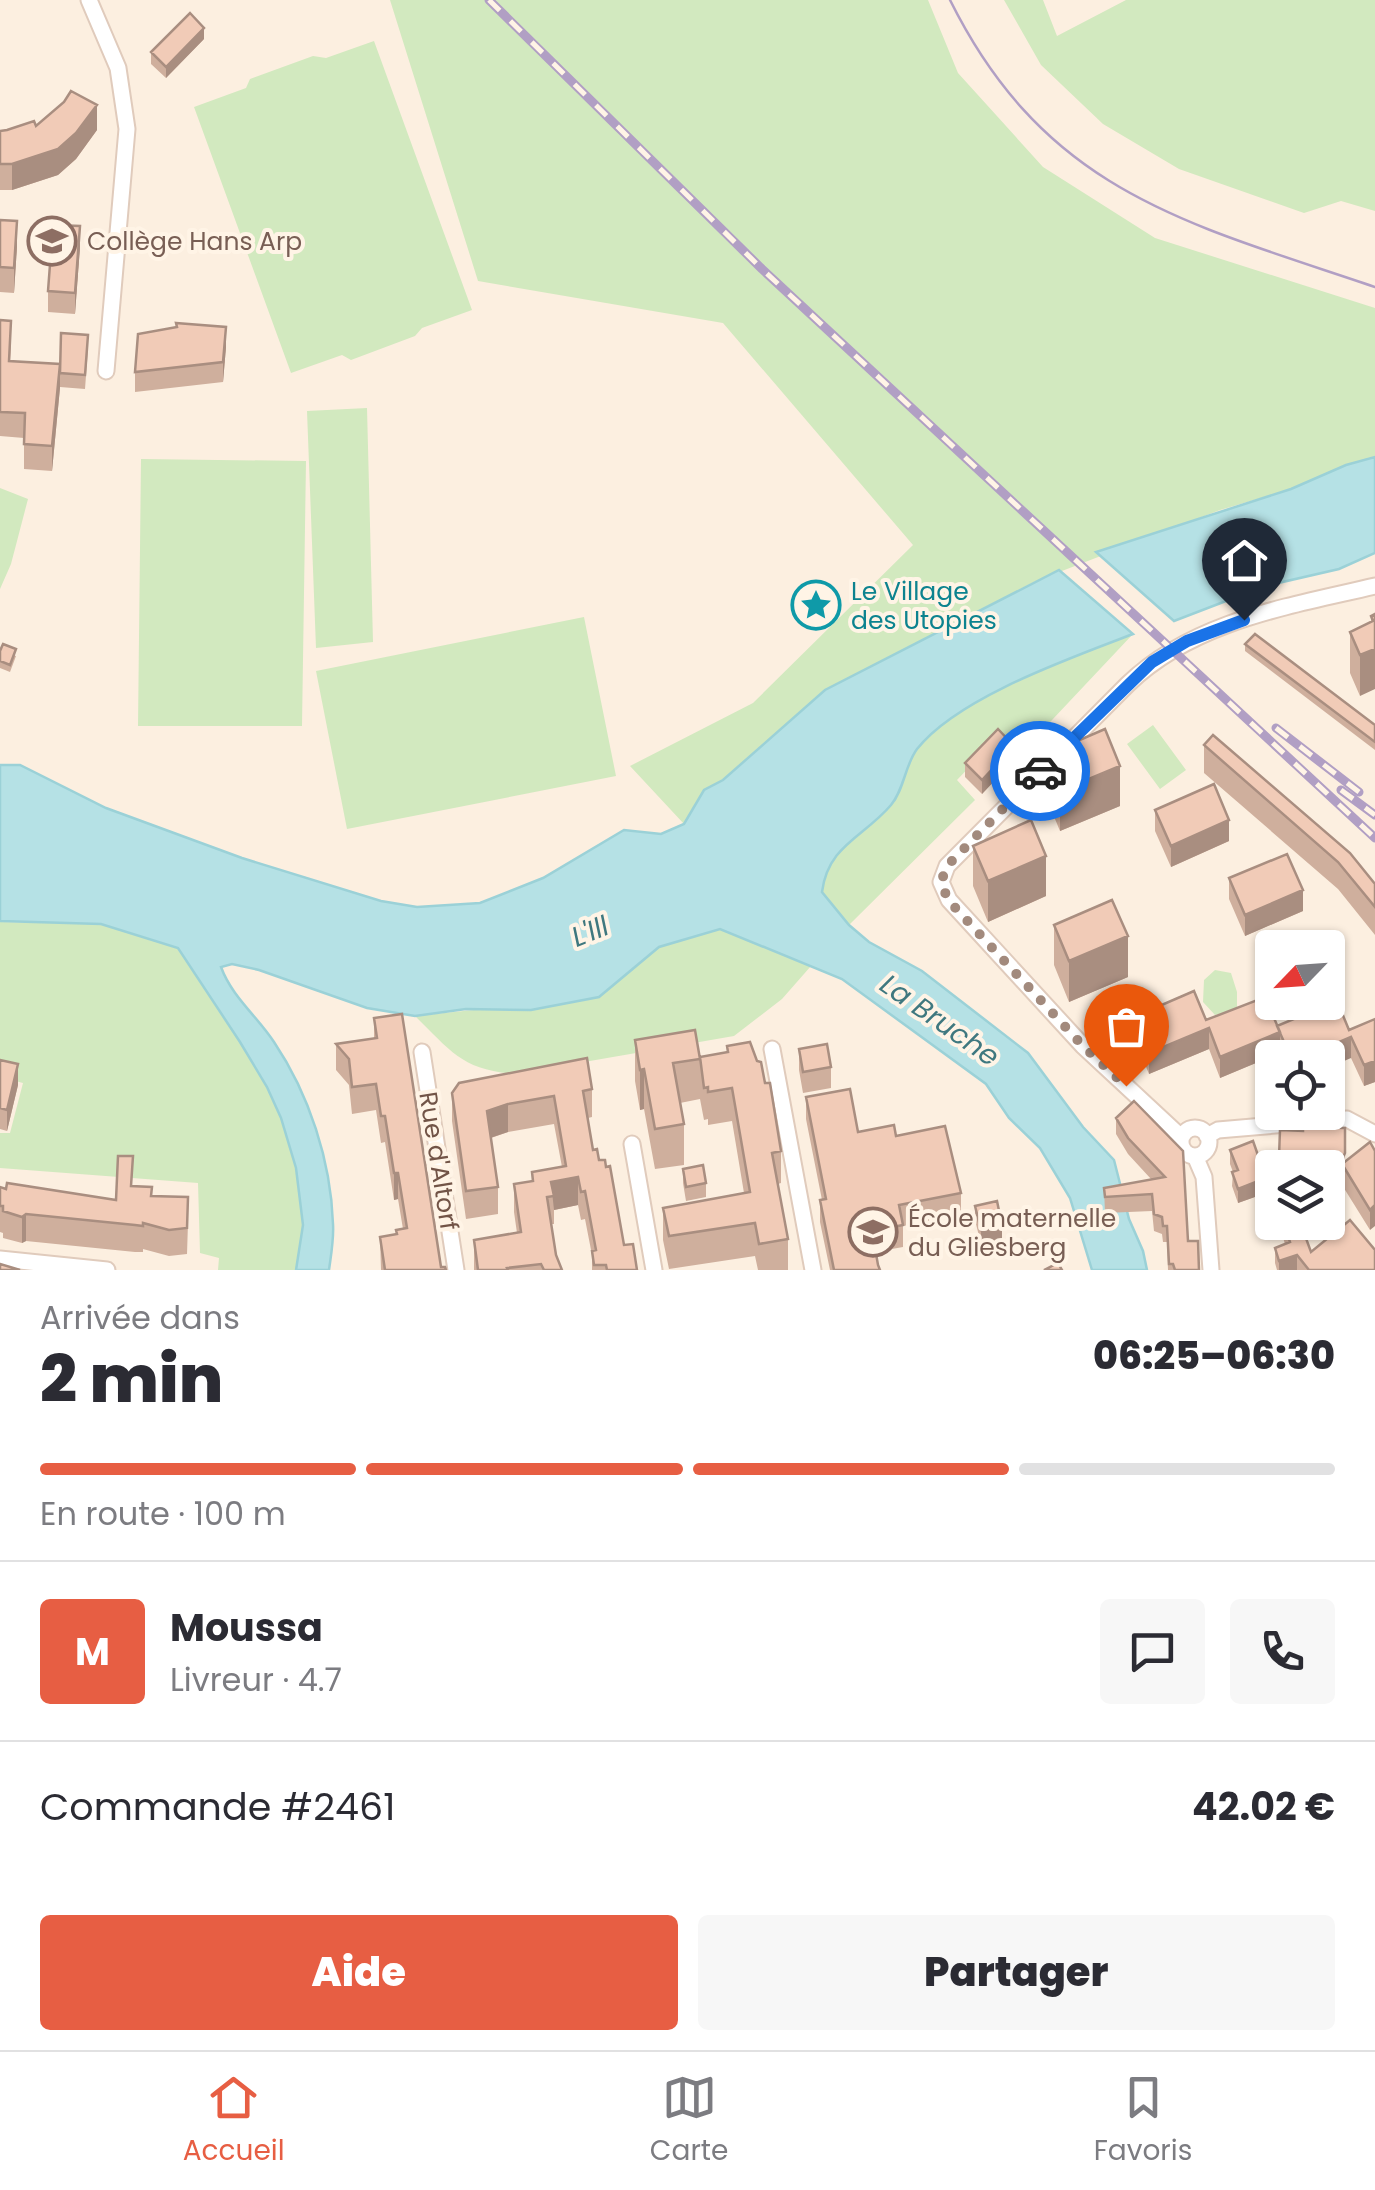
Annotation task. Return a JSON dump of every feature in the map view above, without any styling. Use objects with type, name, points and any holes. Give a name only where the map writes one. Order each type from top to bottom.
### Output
[{"type":"street","points":[[89,0],[118,68],[127,128],[106,371]]},
{"type":"street","points":[[1211,1270],[1204,1177],[1196,1156],[1184,1151],[1181,1137],[1074,1036],[948,900],[941,882],[947,866],[1118,693],[1159,657],[1187,641],[1244,620],[1375,586]]},
{"type":"street","points":[[772,1049],[812,1270]]},
{"type":"street","name":"Rue d'Altorf","points":[[422,1052],[456,1270]]},
{"type":"street","points":[[1207,1136],[1218,1130],[1347,1119],[1375,1134]]},
{"type":"street","points":[[1181,1137],[1192,1128],[1201,1129],[1207,1136],[1207,1149],[1196,1156]]},
{"type":"street","points":[[632,1144],[654,1270]]},
{"type":"street","points":[[0,1259],[106,1270]]},
{"type":"green space","points":[[390,0],[928,0],[958,73],[1043,167],[1155,238],[1375,308],[1375,457],[1292,489],[1220,510],[1036,581],[825,690],[723,780],[704,790],[684,824],[630,766],[753,703],[913,545],[723,323],[478,281]]},
{"type":"green space","points":[[1004,0],[1043,0],[1057,36],[1126,0],[1375,0],[1375,211],[1341,201],[1304,213],[1179,169],[1103,124],[1041,65]]},
{"type":"green space","points":[[374,41],[472,310],[351,360],[342,355],[291,373],[194,107],[246,88],[250,79],[313,56],[326,58]]},
{"type":"green space","points":[[367,408],[373,642],[316,648],[307,411]]},
{"type":"green space","points":[[141,459],[306,461],[302,726],[138,726]]},
{"type":"green space","points":[[0,488],[28,499],[11,564],[0,589]]},
{"type":"green space","points":[[584,617],[616,776],[347,829],[316,671]]},
{"type":"green space","points":[[1133,634],[1020,754],[1000,735],[957,780],[975,800],[849,925],[822,892],[826,876],[839,853],[891,805],[913,755],[935,730],[959,712],[1017,681]]},
{"type":"green space","points":[[1153,725],[1186,770],[1160,789],[1127,744]]},
{"type":"green space","points":[[0,922],[101,924],[178,948],[240,1042],[281,1118],[296,1168],[303,1225],[296,1270],[218,1270],[219,1258],[200,1253],[198,1183],[0,1168],[0,1133],[10,1133],[23,1083],[0,1077]]},
{"type":"green space","points":[[720,929],[811,966],[782,999],[734,1036],[515,1074],[482,1068],[459,1057],[415,1016],[599,997],[659,947]]},
{"type":"green space","points":[[1215,970],[1231,973],[1237,1010],[1215,1015],[1203,1002],[1204,980]]},
{"type":"water","points":[[1375,457],[1375,553],[1339,569],[1265,586],[1174,621],[1096,552],[1291,489]]},
{"type":"water","points":[[1059,570],[1133,634],[1017,681],[959,712],[936,730],[913,755],[891,805],[839,852],[822,892],[869,942],[922,971],[1028,1053],[1083,1127],[1114,1160],[1147,1270],[1092,1270],[1070,1198],[1040,1148],[1009,1118],[986,1084],[842,979],[720,929],[659,947],[599,997],[531,1010],[466,1009],[415,1016],[367,1008],[259,970],[232,964],[221,967],[287,1062],[308,1106],[323,1152],[333,1224],[329,1270],[296,1270],[303,1225],[296,1168],[281,1118],[240,1042],[178,948],[101,924],[0,921],[0,765],[20,765],[106,808],[242,858],[381,901],[417,907],[480,903],[543,878],[624,830],[661,834],[684,824],[704,790],[723,780],[825,690]]},
{"type":"building","points":[[190,13],[204,28],[166,67],[151,52]]},
{"type":"building","points":[[71,91],[97,105],[76,133],[58,149],[12,164],[0,164],[0,131],[34,121],[36,126]]},
{"type":"building","points":[[0,220],[17,221],[14,268],[0,267]]},
{"type":"building","points":[[53,225],[80,226],[75,293],[48,291]]},
{"type":"building","points":[[0,320],[11,321],[9,361],[60,364],[52,446],[24,444],[25,413],[0,412]]},
{"type":"building","points":[[176,323],[226,327],[223,362],[135,372],[138,334],[177,327]]},
{"type":"building","points":[[61,333],[88,335],[85,375],[60,373]]},
{"type":"building","points":[[1375,614],[1375,649],[1360,655],[1350,632],[1373,621],[1371,616]]},
{"type":"building","points":[[1255,634],[1375,725],[1375,742],[1245,644]]},
{"type":"building","points":[[3,644],[16,649],[10,665],[0,661]]},
{"type":"building","points":[[998,729],[1014,746],[982,780],[965,763]]},
{"type":"building","points":[[1105,729],[1120,766],[1060,791],[1045,755]]},
{"type":"building","points":[[1213,735],[1350,853],[1375,884],[1375,907],[1338,862],[1204,745]]},
{"type":"building","points":[[1214,784],[1229,820],[1171,846],[1155,810]]},
{"type":"building","points":[[1031,820],[1046,856],[988,881],[973,846]]},
{"type":"building","points":[[1287,854],[1303,890],[1245,915],[1229,878]]},
{"type":"building","points":[[1112,900],[1128,936],[1069,961],[1054,925]]},
{"type":"building","points":[[1194,991],[1206,1020],[1255,1001],[1255,1020],[1275,1020],[1280,1032],[1220,1057],[1209,1028],[1149,1053],[1134,1017]]},
{"type":"building","points":[[402,1014],[441,1267],[446,1270],[385,1270],[380,1237],[407,1228],[398,1173],[394,1173],[376,1084],[352,1087],[349,1059],[336,1044],[377,1038],[374,1018]]},
{"type":"building","points":[[1375,1019],[1375,1061],[1364,1065],[1351,1037],[1283,1040],[1277,1026],[1291,1020],[1345,1020],[1349,1030]]},
{"type":"building","points":[[695,1030],[700,1059],[673,1063],[684,1124],[655,1129],[635,1040]]},
{"type":"building","points":[[750,1042],[757,1061],[761,1062],[765,1083],[770,1083],[781,1151],[772,1153],[788,1239],[759,1244],[755,1223],[669,1236],[663,1208],[750,1192],[732,1088],[708,1092],[708,1087],[704,1088],[700,1057],[728,1052],[727,1046]]},
{"type":"building","points":[[827,1044],[831,1067],[803,1072],[799,1049]]},
{"type":"building","points":[[587,1058],[592,1089],[583,1091],[593,1150],[597,1149],[599,1160],[605,1160],[606,1167],[610,1166],[624,1245],[633,1244],[637,1270],[607,1270],[606,1265],[594,1265],[592,1251],[596,1250],[585,1191],[581,1192],[578,1177],[551,1182],[554,1196],[547,1197],[562,1270],[544,1270],[541,1264],[478,1270],[474,1240],[521,1232],[514,1184],[533,1181],[532,1172],[566,1166],[554,1096],[508,1104],[487,1111],[498,1187],[466,1191],[452,1093],[459,1083]]},
{"type":"building","points":[[0,1060],[18,1064],[7,1110],[0,1108]]},
{"type":"building","points":[[850,1089],[858,1132],[894,1125],[896,1136],[945,1126],[961,1193],[899,1205],[903,1225],[872,1231],[880,1270],[834,1270],[820,1200],[826,1199],[806,1097]]},
{"type":"building","points":[[1134,1101],[1183,1151],[1188,1241],[1198,1241],[1199,1270],[1175,1270],[1169,1264],[1167,1226],[1163,1226],[1162,1217],[1154,1214],[1152,1194],[1105,1197],[1104,1188],[1165,1177],[1128,1138],[1116,1118]]},
{"type":"building","points":[[1280,1130],[1345,1130],[1345,1150],[1279,1150]]},
{"type":"building","points":[[1253,1141],[1255,1182],[1238,1189],[1232,1172],[1238,1170],[1230,1150]]},
{"type":"building","points":[[1370,1142],[1375,1151],[1375,1205],[1370,1210],[1345,1169],[1345,1162]]},
{"type":"building","points":[[118,1156],[133,1156],[131,1186],[152,1187],[151,1196],[188,1197],[187,1228],[169,1230],[143,1223],[26,1214],[22,1217],[3,1211],[0,1206],[0,1187],[6,1189],[7,1183],[116,1200]]},
{"type":"building","points":[[703,1165],[706,1183],[686,1187],[683,1169]]},
{"type":"building","points":[[997,1201],[1002,1225],[981,1230],[975,1206]]},
{"type":"building","points":[[1350,1220],[1375,1250],[1375,1270],[1309,1270],[1297,1255],[1279,1261],[1275,1248],[1289,1240],[1307,1240],[1311,1252],[1326,1240],[1345,1240],[1345,1224]]},
{"type":"building","points":[[1058,1263],[1062,1270],[1044,1270]]},
{"type":"tram line","points":[[950,0],[988,65],[1030,117],[1077,159],[1128,192],[1183,219],[1375,287]]},
{"type":"railway","points":[[489,0],[762,269],[1375,838]]},
{"type":"railway","points":[[1276,728],[1359,792]]},
{"type":"railway","points":[[1341,790],[1375,815]]},
{"type":"way so far","points":[[1040,771],[947,866],[941,882],[948,900],[1083,1046],[1126,1086]]},
{"type":"place","name":"Collège Hans Arp","points":[[52,241]]},
{"type":"place","name":"Le Village des Utopies","points":[[816,605]]},
{"type":"place","name":"École maternelle du Gliesberg","points":[[873,1232]]},
{"type":"route","points":[[1040,771],[1152,662],[1187,641],[1244,620]]},
{"type":"water label","name":"L'Ill","points":[[590,931]]},
{"type":"water label","name":"La Bruche","points":[[940,1020]]}]
